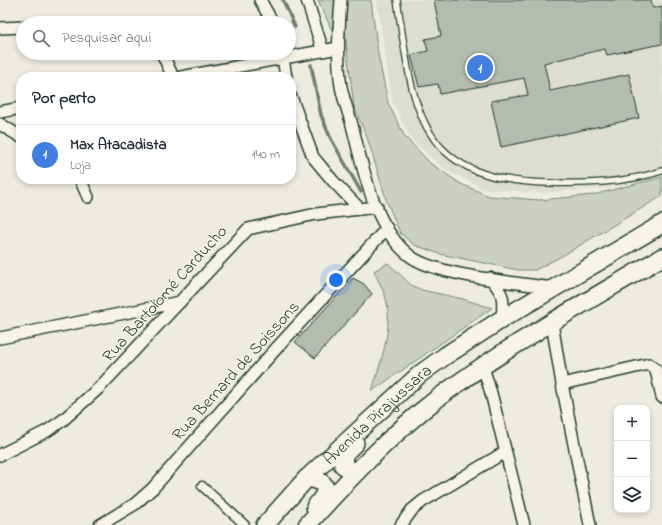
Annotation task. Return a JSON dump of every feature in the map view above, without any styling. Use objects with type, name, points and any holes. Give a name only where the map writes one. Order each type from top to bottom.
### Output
[{"type":"main road","name":"Avenida Pirajussara","points":[[265,525],[307,478],[420,374],[502,319],[662,224]]},
{"type":"main road","name":"Avenida Pirajussara","points":[[308,525],[357,471],[419,414],[483,367],[552,323],[662,257]]},
{"type":"main road","points":[[357,471],[352,471],[344,466],[342,458],[344,454],[370,429],[379,418],[383,408]]},
{"type":"main road","points":[[307,478],[323,483],[325,490],[324,498],[313,509],[308,525]]},
{"type":"street","points":[[260,0],[269,16]]},
{"type":"street","points":[[307,0],[323,51]]},
{"type":"street","points":[[342,0],[338,48],[340,81],[369,187],[377,208],[396,242],[410,256],[425,264],[450,271],[554,288]]},
{"type":"street","points":[[0,28],[16,27]]},
{"type":"street","points":[[296,54],[338,48]]},
{"type":"street","points":[[165,60],[171,72]]},
{"type":"street","points":[[204,72],[261,60]]},
{"type":"street","points":[[284,60],[286,72]]},
{"type":"street","points":[[0,112],[16,109]]},
{"type":"street","points":[[296,111],[313,157],[328,177],[360,209]]},
{"type":"street","points":[[0,124],[16,134]]},
{"type":"street","points":[[82,184],[88,197]]},
{"type":"street","name":"Rua Bartolomé Carducho","points":[[0,455],[47,431],[63,420],[99,388],[248,229],[316,214],[377,208]]},
{"type":"street","name":"Rua Bernard de Soissons","points":[[100,525],[135,504],[153,488],[274,351],[387,228]]},
{"type":"street","points":[[490,278],[502,294],[504,300],[502,319]]},
{"type":"street","points":[[0,338],[180,302]]},
{"type":"street","points":[[552,323],[562,384],[590,525]]},
{"type":"street","points":[[562,384],[649,364],[656,370],[662,397]]},
{"type":"street","points":[[483,367],[491,393],[524,525]]},
{"type":"street","points":[[401,525],[412,510],[423,501],[505,452]]},
{"type":"street","points":[[202,486],[245,525]]},
{"type":"street","points":[[516,525],[521,512]]},
{"type":"lane","points":[[397,0],[409,80],[417,109],[428,130],[441,148],[458,162],[474,171],[493,178],[534,183],[576,184],[620,180],[662,171]]},
{"type":"shaded area","points":[[318,0],[336,0],[335,37]]},
{"type":"shaded area","points":[[346,0],[371,0],[378,54],[388,103],[405,137],[431,164],[461,184],[489,196],[539,200],[593,195],[662,177],[662,196],[562,256],[535,270],[518,270],[440,254],[414,245],[400,233],[387,202],[367,137],[354,107],[345,34]]},
{"type":"shaded area","points":[[377,0],[662,0],[662,175],[608,188],[540,193],[485,189],[444,169],[411,139],[392,101]]},
{"type":"shaded area","points":[[388,263],[411,285],[422,290],[463,299],[492,308],[372,391],[382,359],[388,325],[386,299],[374,271]]},
{"type":"building","points":[[434,0],[651,0],[653,8],[662,6],[662,44],[607,55],[605,49],[544,63],[550,91],[629,74],[639,118],[501,147],[491,101],[528,95],[524,78],[440,94],[438,84],[419,87],[411,55],[428,51],[425,39],[441,36]]},
{"type":"building","points":[[353,278],[364,284],[372,294],[315,358],[295,342]]},
{"type":"waterway","points":[[283,0],[290,16]]},
{"type":"waterway","points":[[311,65],[321,115],[330,137],[361,192]]},
{"type":"place","name":"Max Atacadista","points":[[480,68]]}]
